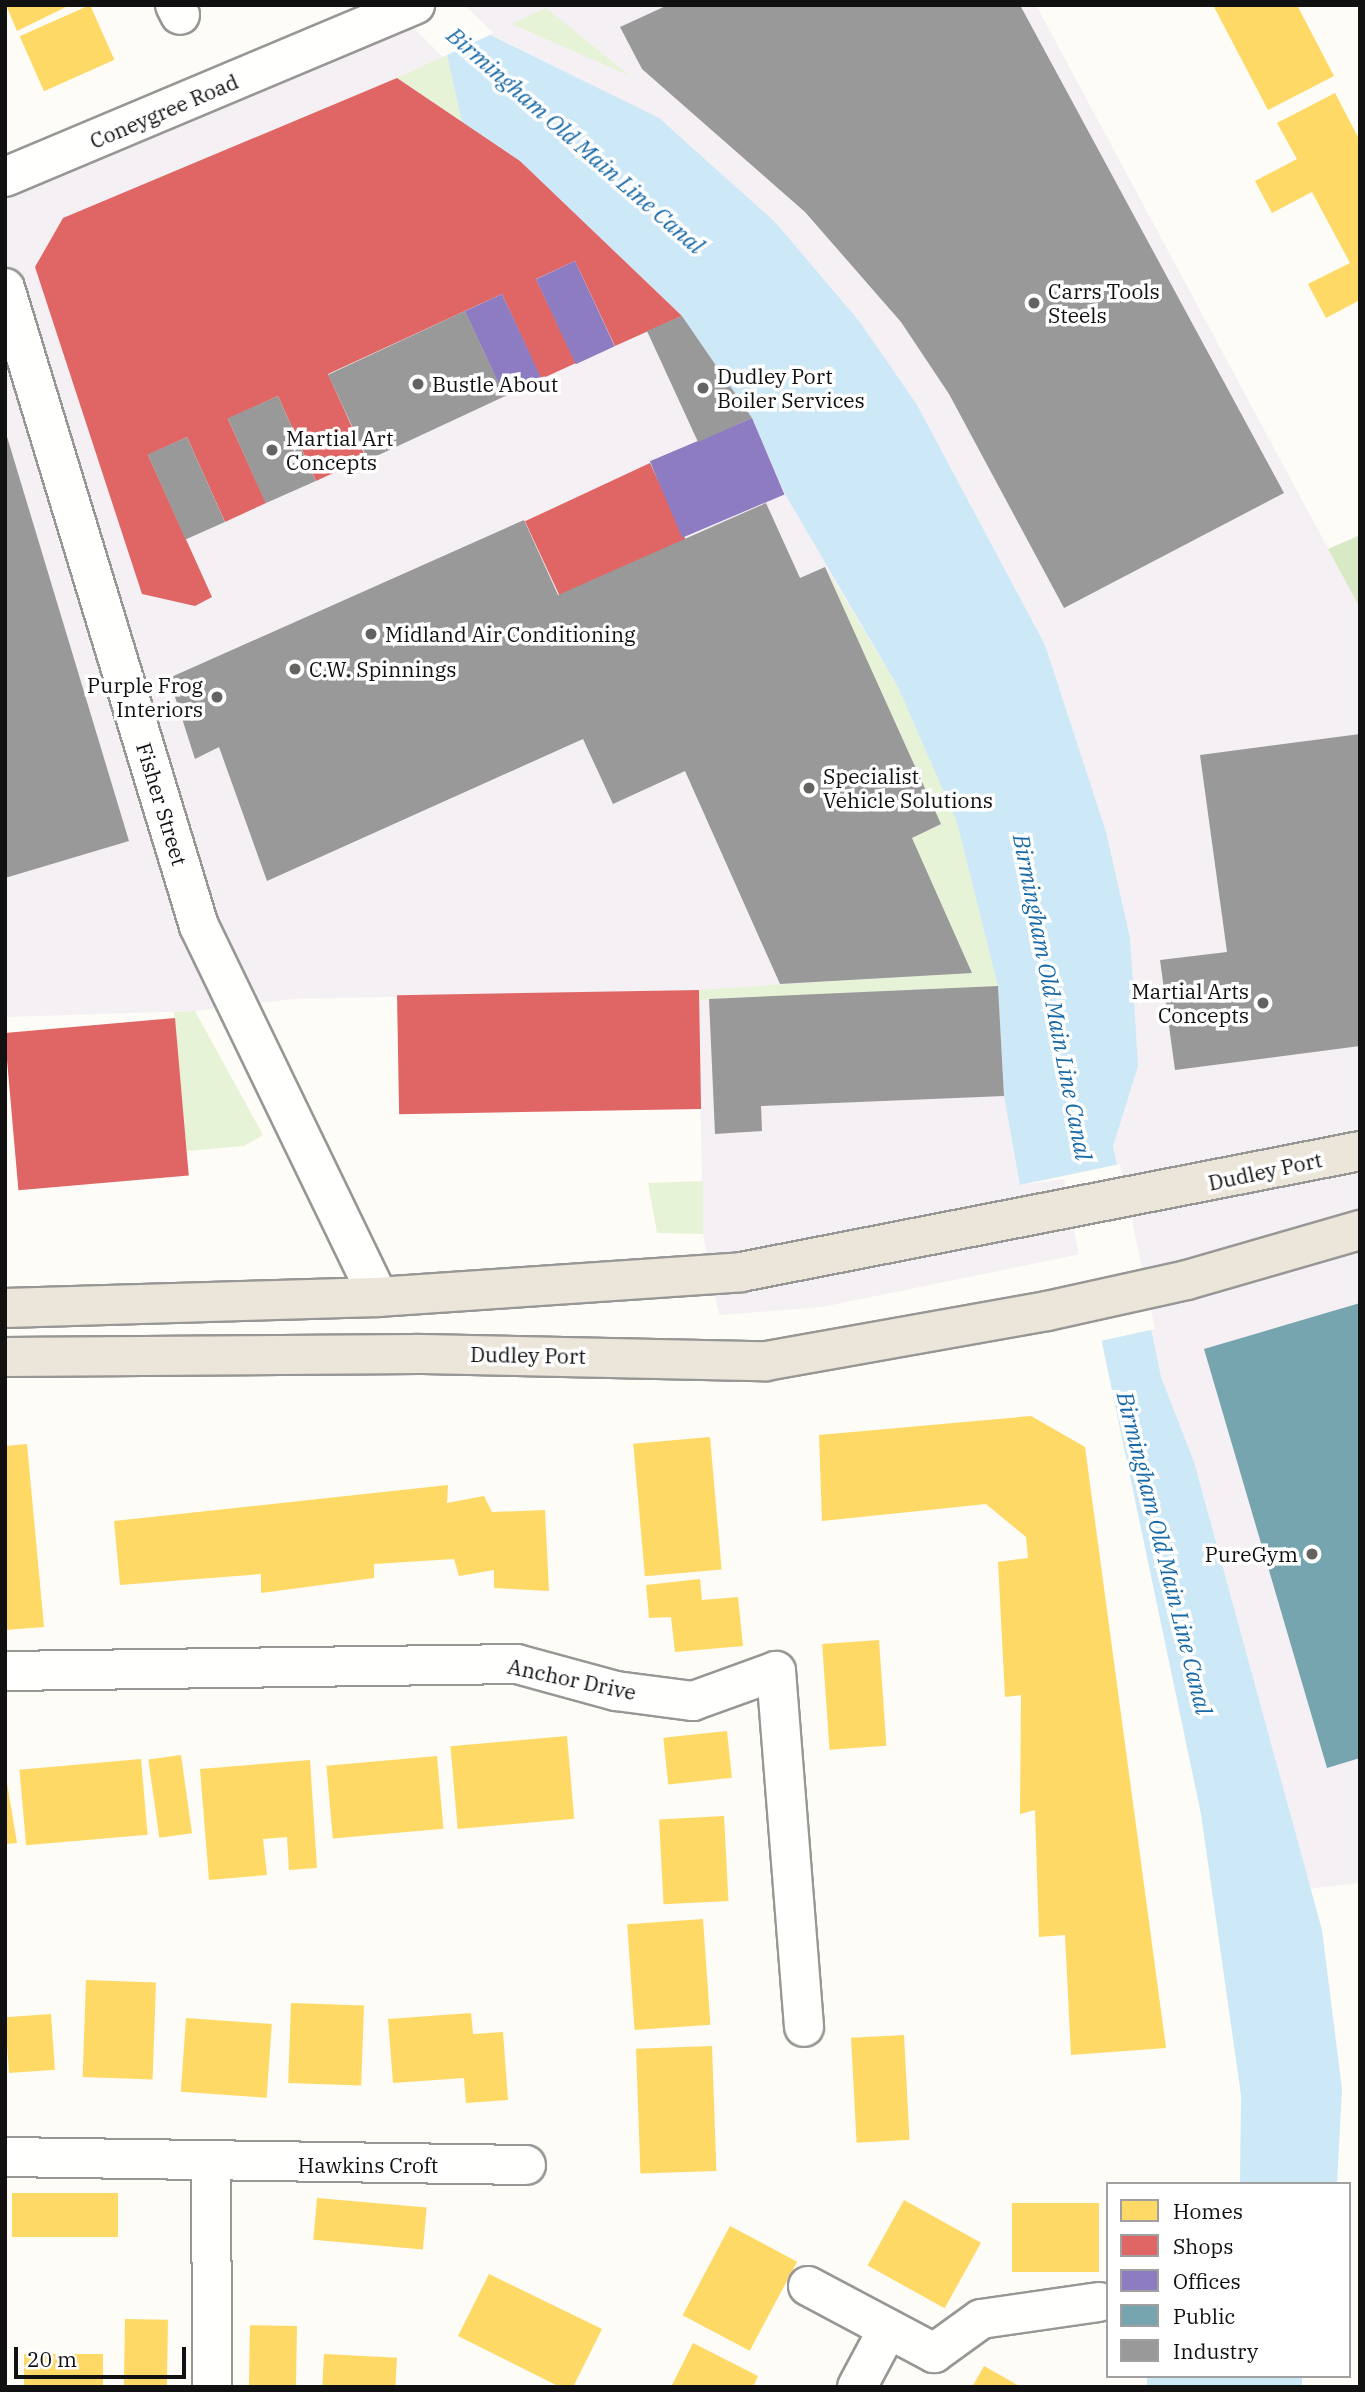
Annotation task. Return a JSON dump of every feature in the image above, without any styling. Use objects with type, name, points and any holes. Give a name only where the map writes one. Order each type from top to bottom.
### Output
[{"type":"highway","name":"Dudley Port","points":[[378,1297],[741,1272],[1027,1220],[1360,1151]]},
{"type":"highway","name":"Dudley Port","points":[[5,1357],[329,1354],[766,1361],[1047,1311],[1187,1280],[1360,1230]]},
{"type":"highway","points":[[5,1308],[378,1297]]},
{"type":"highway","points":[[329,1354],[362,1328],[378,1297]]},
{"type":"highway","points":[[378,1297],[402,1329],[457,1328],[508,1355]]},
{"type":"street","name":"Coneygree Road","points":[[5,177],[415,5]]},
{"type":"street","name":"Fisher Street","points":[[5,288],[199,926],[378,1297]]},
{"type":"street","name":"Anchor Drive","points":[[5,1671],[517,1664],[617,1691],[693,1701],[776,1671],[804,2027]]},
{"type":"street","name":"Hawkins Croft","points":[[5,2157],[211,2165],[526,2165]]},
{"type":"street","points":[[211,2165],[212,2387]]},
{"type":"street","points":[[808,2286],[934,2353],[981,2319],[1099,2302]]},
{"type":"street","points":[[857,2387],[888,2329]]},
{"type":"shaded area","points":[[404,5],[1036,5],[1360,608],[1360,1883],[1252,1895],[1101,1250],[822,1307],[719,1315],[703,1234],[698,990],[293,999],[195,1011],[5,1017],[5,177]]},
{"type":"green space","points":[[546,8],[630,76],[512,24]]},
{"type":"green space","points":[[447,55],[462,122],[397,78]]},
{"type":"green space","points":[[1360,535],[1360,608],[1328,549]]},
{"type":"green space","points":[[825,567],[898,687],[957,822],[998,986],[699,1000],[699,990],[972,972],[912,838],[941,824]]},
{"type":"green space","points":[[195,1011],[263,1135],[244,1146],[187,1151],[174,1012]]},
{"type":"green space","points":[[703,1181],[703,1234],[657,1233],[648,1183]]},
{"type":"water","name":"Birmingham Old Main Line Canal","points":[[394,5],[459,5],[490,35],[659,118],[775,222],[859,321],[917,405],[1045,645],[1106,832],[1130,938],[1138,1066],[1113,1146],[1161,1377],[1194,1462],[1322,1930],[1342,2089],[1337,2182],[1240,2182],[1241,2095],[1201,1814],[1067,1176],[1020,1185],[1004,1096],[998,986],[957,822],[898,687],[785,494],[752,418],[682,316],[520,161],[462,122],[447,55]]},
{"type":"water","points":[[1147,2378],[1302,2378],[1302,2387],[1147,2387]]},
{"type":"pier","points":[[390,5],[464,5],[494,33],[443,57]]},
{"type":"pier","points":[[1120,1164],[1155,1329],[1096,1342],[1064,1179],[1020,1185]]},
{"type":"building: Homes","points":[[6,5],[70,5],[17,31]]},
{"type":"building: Homes","points":[[90,5],[114,60],[44,91],[20,36]]},
{"type":"building: Homes","points":[[1213,5],[1297,5],[1334,76],[1268,110]]},
{"type":"building: Homes","points":[[1335,93],[1360,141],[1360,300],[1326,318],[1308,284],[1350,263],[1312,192],[1272,213],[1255,181],[1297,159],[1277,123]]},
{"type":"building: Homes","points":[[1031,1416],[1085,1447],[1166,2048],[1071,2055],[1065,1935],[1039,1937],[1035,1810],[1020,1814],[1021,1695],[1005,1697],[998,1562],[1028,1558],[1026,1537],[986,1504],[822,1521],[819,1435]]},
{"type":"building: Homes","points":[[710,1437],[722,1569],[645,1576],[633,1444]]},
{"type":"building: Homes","points":[[27,1444],[44,1627],[5,1630],[5,1446]]},
{"type":"building: Homes","points":[[448,1485],[447,1503],[484,1496],[492,1512],[545,1510],[549,1591],[494,1588],[494,1570],[459,1576],[454,1559],[374,1564],[374,1578],[261,1593],[261,1574],[120,1585],[114,1521]]},
{"type":"building: Homes","points":[[700,1579],[702,1600],[738,1597],[743,1646],[675,1652],[671,1617],[649,1618],[646,1585]]},
{"type":"building: Homes","points":[[879,1640],[886,1746],[830,1750],[822,1644]]},
{"type":"building: Homes","points":[[727,1731],[732,1778],[668,1784],[663,1738]]},
{"type":"building: Homes","points":[[567,1736],[574,1819],[458,1829],[450,1746]]},
{"type":"building: Homes","points":[[181,1755],[192,1833],[159,1838],[148,1760]]},
{"type":"building: Homes","points":[[437,1756],[443,1829],[333,1838],[326,1766]]},
{"type":"building: Homes","points":[[141,1759],[148,1835],[26,1845],[19,1770]]},
{"type":"building: Homes","points":[[310,1760],[317,1868],[289,1870],[287,1837],[263,1839],[267,1875],[209,1880],[200,1769]]},
{"type":"building: Homes","points":[[5,1771],[17,1843],[5,1844]]},
{"type":"building: Homes","points":[[724,1816],[728,1901],[664,1904],[659,1819]]},
{"type":"building: Homes","points":[[703,1919],[710,2025],[635,2030],[627,1924]]},
{"type":"building: Homes","points":[[86,1980],[156,1982],[153,2079],[83,2077]]},
{"type":"building: Homes","points":[[291,2003],[364,2006],[361,2085],[288,2083]]},
{"type":"building: Homes","points":[[471,2013],[473,2034],[503,2032],[508,2100],[466,2103],[464,2078],[393,2083],[388,2019]]},
{"type":"building: Homes","points":[[51,2014],[55,2070],[9,2073],[5,2017]]},
{"type":"building: Homes","points":[[186,2018],[272,2024],[267,2098],[181,2092]]},
{"type":"building: Homes","points":[[904,2035],[909,2140],[857,2143],[851,2038]]},
{"type":"building: Homes","points":[[712,2046],[716,2171],[640,2174],[636,2049]]},
{"type":"building: Homes","points":[[12,2193],[118,2193],[118,2237],[12,2237]]},
{"type":"building: Homes","points":[[317,2198],[427,2208],[423,2249],[313,2240]]},
{"type":"building: Homes","points":[[904,2200],[981,2243],[945,2308],[868,2266]]},
{"type":"building: Homes","points":[[1012,2203],[1099,2203],[1099,2272],[1012,2272]]},
{"type":"building: Homes","points":[[730,2226],[797,2262],[750,2351],[683,2315]]},
{"type":"building: Homes","points":[[489,2274],[602,2329],[573,2387],[560,2387],[458,2336]]},
{"type":"building: Homes","points":[[125,2319],[168,2320],[167,2387],[124,2387]]},
{"type":"building: Homes","points":[[250,2325],[297,2326],[296,2387],[249,2386]]},
{"type":"building: Homes","points":[[693,2343],[758,2376],[753,2387],[671,2387]]},
{"type":"building: Homes","points":[[24,2354],[103,2354],[103,2387],[24,2387]]},
{"type":"building: Homes","points":[[324,2354],[397,2358],[395,2387],[322,2387]]},
{"type":"building: Homes","points":[[984,2366],[1021,2387],[972,2387]]},
{"type":"building: Shops","points":[[397,78],[520,161],[682,316],[615,346],[575,261],[536,279],[576,363],[541,379],[502,294],[328,374],[366,458],[316,481],[278,396],[228,419],[266,503],[225,522],[187,437],[148,455],[212,597],[195,606],[142,594],[35,267],[63,218]]},
{"type":"building: Shops","points":[[650,463],[685,539],[560,597],[525,521]]},
{"type":"building: Shops","points":[[699,990],[701,1109],[399,1114],[397,995]]},
{"type":"building: Shops","points":[[175,1018],[189,1175],[18,1190],[5,1033]]},
{"type":"building: Offices","points":[[575,261],[615,346],[576,364],[536,279]]},
{"type":"building: Offices","points":[[502,294],[542,379],[505,397],[465,311]]},
{"type":"building: Offices","points":[[752,418],[784,494],[682,538],[650,461]]},
{"type":"building: Public","name":"PureGym","points":[[1360,1303],[1360,1758],[1327,1768],[1204,1349]]},
{"type":"building: Industry","name":"Carrs Tools Steels","points":[[668,5],[1020,5],[1284,493],[1064,608],[949,394],[901,322],[805,212],[642,69],[620,27]]},
{"type":"building: Industry","points":[[465,311],[505,396],[368,460],[328,375]]},
{"type":"building: Industry","name":"Dudley Port Boiler Services","points":[[682,316],[752,418],[698,442],[647,331]]},
{"type":"building: Industry","name":"Martial Art Concepts","points":[[278,396],[316,481],[266,503],[228,418]]},
{"type":"building: Industry","points":[[5,430],[129,841],[5,878]]},
{"type":"building: Industry","points":[[187,437],[225,522],[186,539],[148,454]]},
{"type":"building: Industry","points":[[766,503],[800,578],[825,567],[941,824],[912,838],[972,973],[780,984],[685,771],[613,804],[583,739],[267,881],[219,747],[195,759],[169,678],[524,520],[558,595]]},
{"type":"building: Industry","points":[[1360,734],[1360,1046],[1175,1070],[1160,960],[1227,952],[1200,755]]},
{"type":"building: Industry","points":[[998,986],[1004,1096],[761,1106],[762,1131],[715,1134],[709,999]]},
{"type":"place","name":"Carrs Tools Steels","points":[[1034,303]]},
{"type":"place","name":"Bustle About","points":[[418,384]]},
{"type":"place","name":"Dudley Port Boiler Services","points":[[703,388]]},
{"type":"place","name":"Martial Art Concepts","points":[[272,450]]},
{"type":"place","name":"Midland Air Conditioning","points":[[371,634]]},
{"type":"place","name":"C.W. Spinnings","points":[[295,669]]},
{"type":"place","name":"Purple Frog Interiors","points":[[217,697]]},
{"type":"place","name":"Specialist Vehicle Solutions","points":[[809,788]]},
{"type":"place","name":"Martial Arts Concepts","points":[[1263,1003]]},
{"type":"place","name":"PureGym","points":[[1312,1554]]}]
